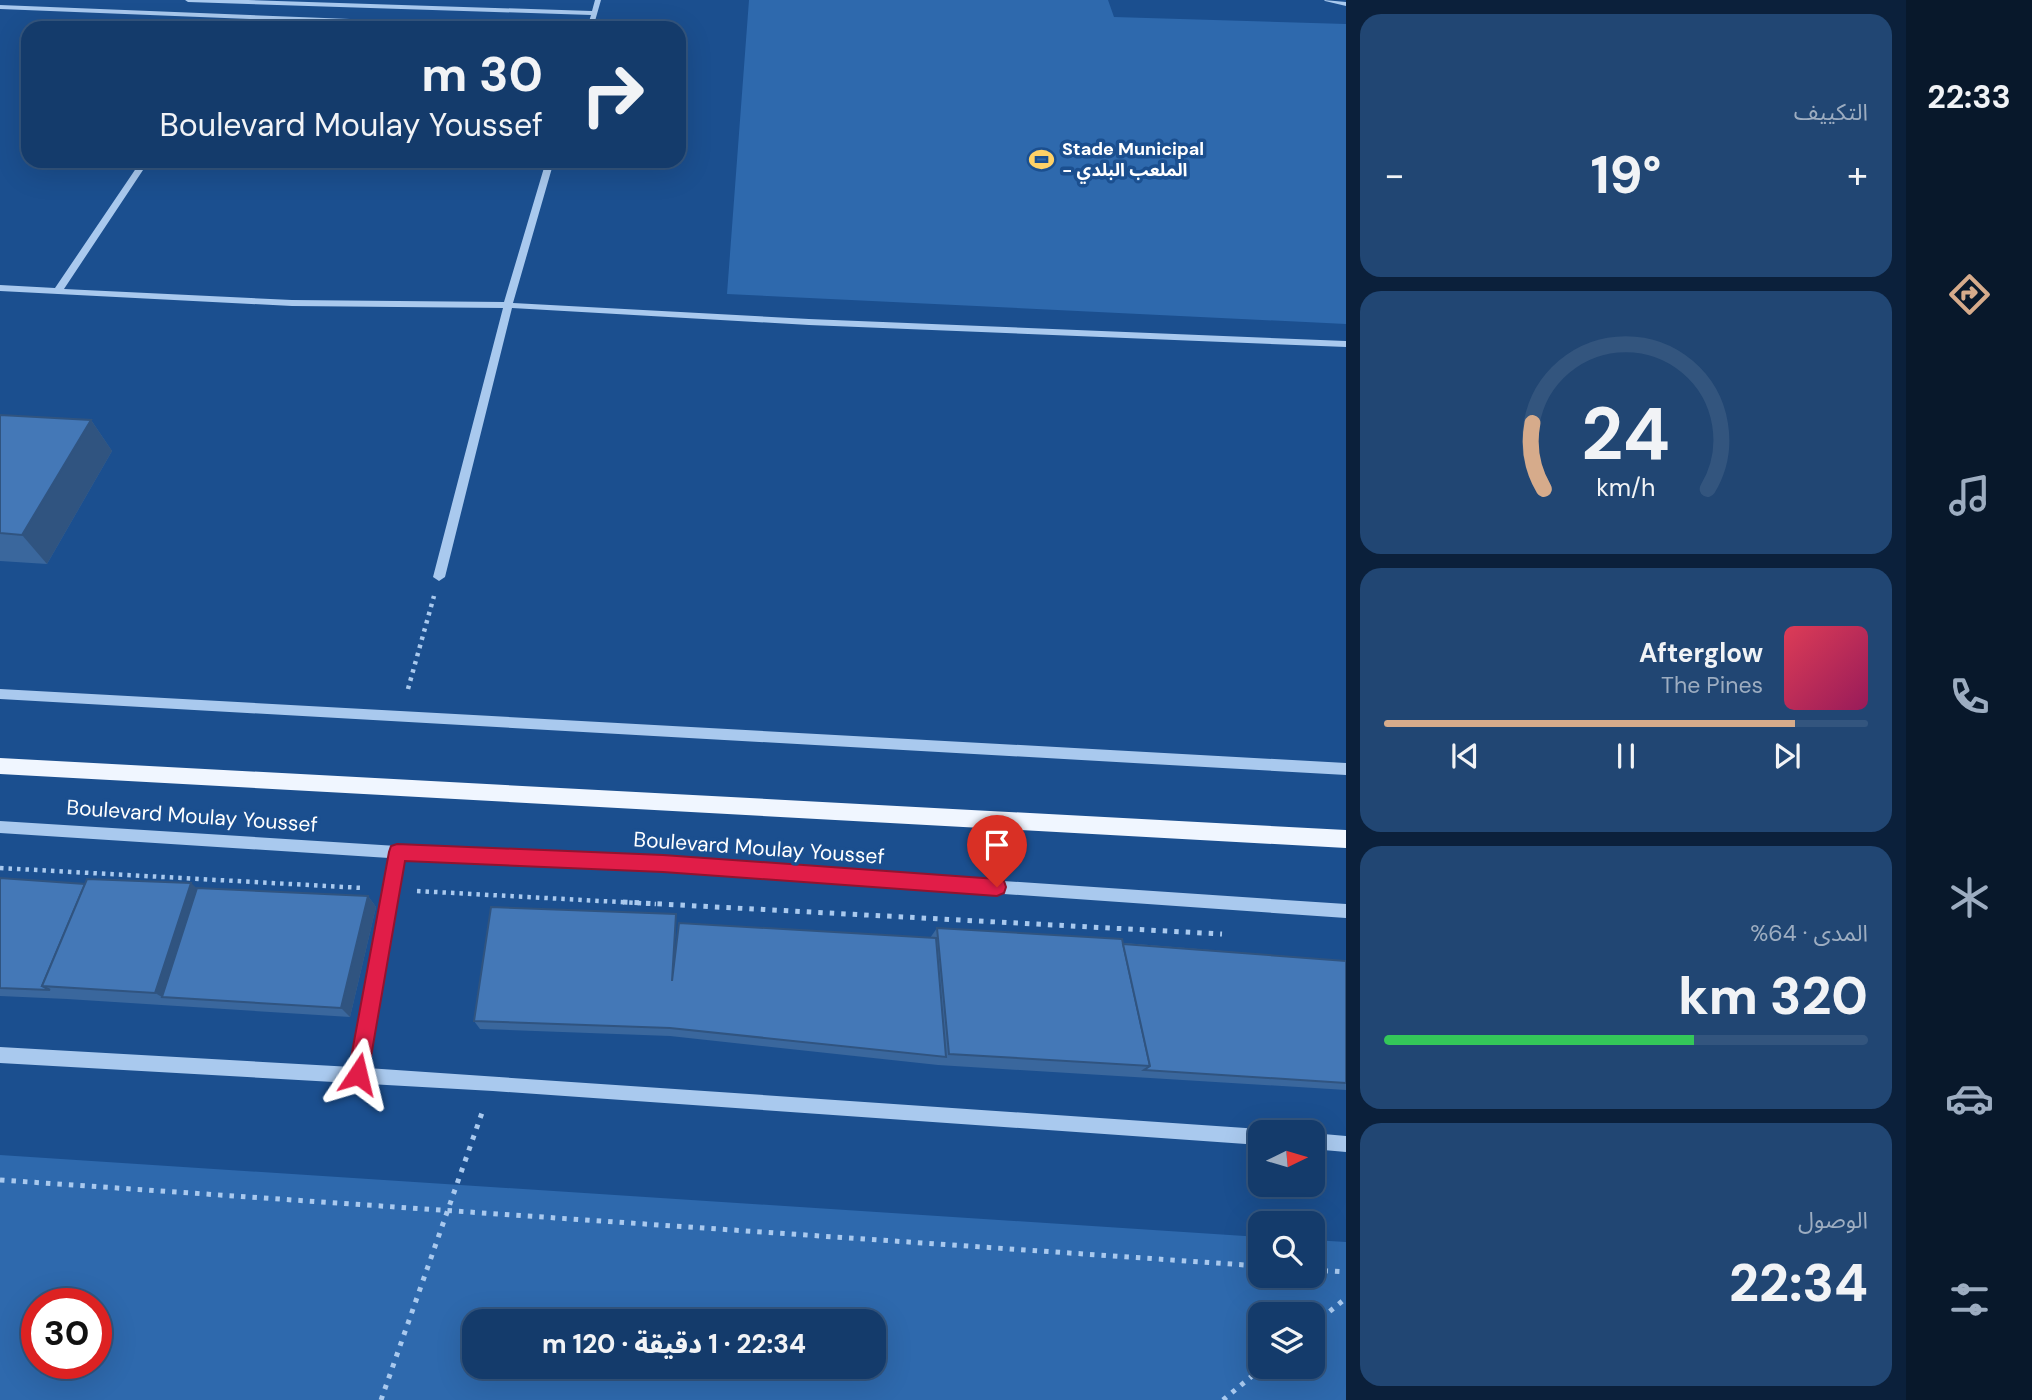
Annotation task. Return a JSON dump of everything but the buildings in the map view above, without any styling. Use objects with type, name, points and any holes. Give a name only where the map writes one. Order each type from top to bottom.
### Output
[{"type":"main road","name":"Boulevard Moulay Youssef","points":[[0,766],[1346,839]]},
{"type":"street","points":[[188,0],[595,13]]},
{"type":"street","points":[[592,21],[598,0]]},
{"type":"street","points":[[1327,0],[1346,4]]},
{"type":"street","points":[[248,19],[260,1]]},
{"type":"street","points":[[0,7],[321,21]]},
{"type":"street","points":[[395,21],[403,8]]},
{"type":"street","points":[[57,292],[140,168]]},
{"type":"street","points":[[439,577],[508,305],[548,168]]},
{"type":"street","points":[[0,288],[292,303],[508,305],[809,322],[1346,344]]},
{"type":"street","points":[[0,694],[1346,769]]},
{"type":"street","name":"Boulevard Moulay Youssef","points":[[0,827],[397,852],[663,864],[1346,911]]},
{"type":"street","points":[[358,1074],[397,852]]},
{"type":"street","points":[[0,1055],[358,1074],[1248,1136]]},
{"type":"street","points":[[1325,1142],[1346,1144]]},
{"type":"path","points":[[408,689],[439,577]]},
{"type":"path","points":[[0,868],[1235,934]]},
{"type":"path","points":[[381,1400],[493,1083]]},
{"type":"path","points":[[0,1180],[1248,1265]]},
{"type":"path","points":[[1325,1271],[1346,1272]]},
{"type":"path","points":[[1325,1315],[1346,1298]]},
{"type":"path","points":[[1223,1400],[1248,1379]]},
{"type":"shaded area","name":"Stade Municipal - الملعب البلدي","points":[[749,0],[1108,0],[1114,17],[1346,24],[1346,324],[727,294]]},
{"type":"shaded area","points":[[0,1155],[1248,1236],[1248,1288],[1325,1288],[1325,1241],[1346,1242],[1346,1400],[0,1400]]},
{"type":"place","name":"Stade Municipal - الملعب البلدي","points":[[1042,159]]},
{"type":"route","points":[[358,1074],[397,852],[663,864],[997,887]]}]
